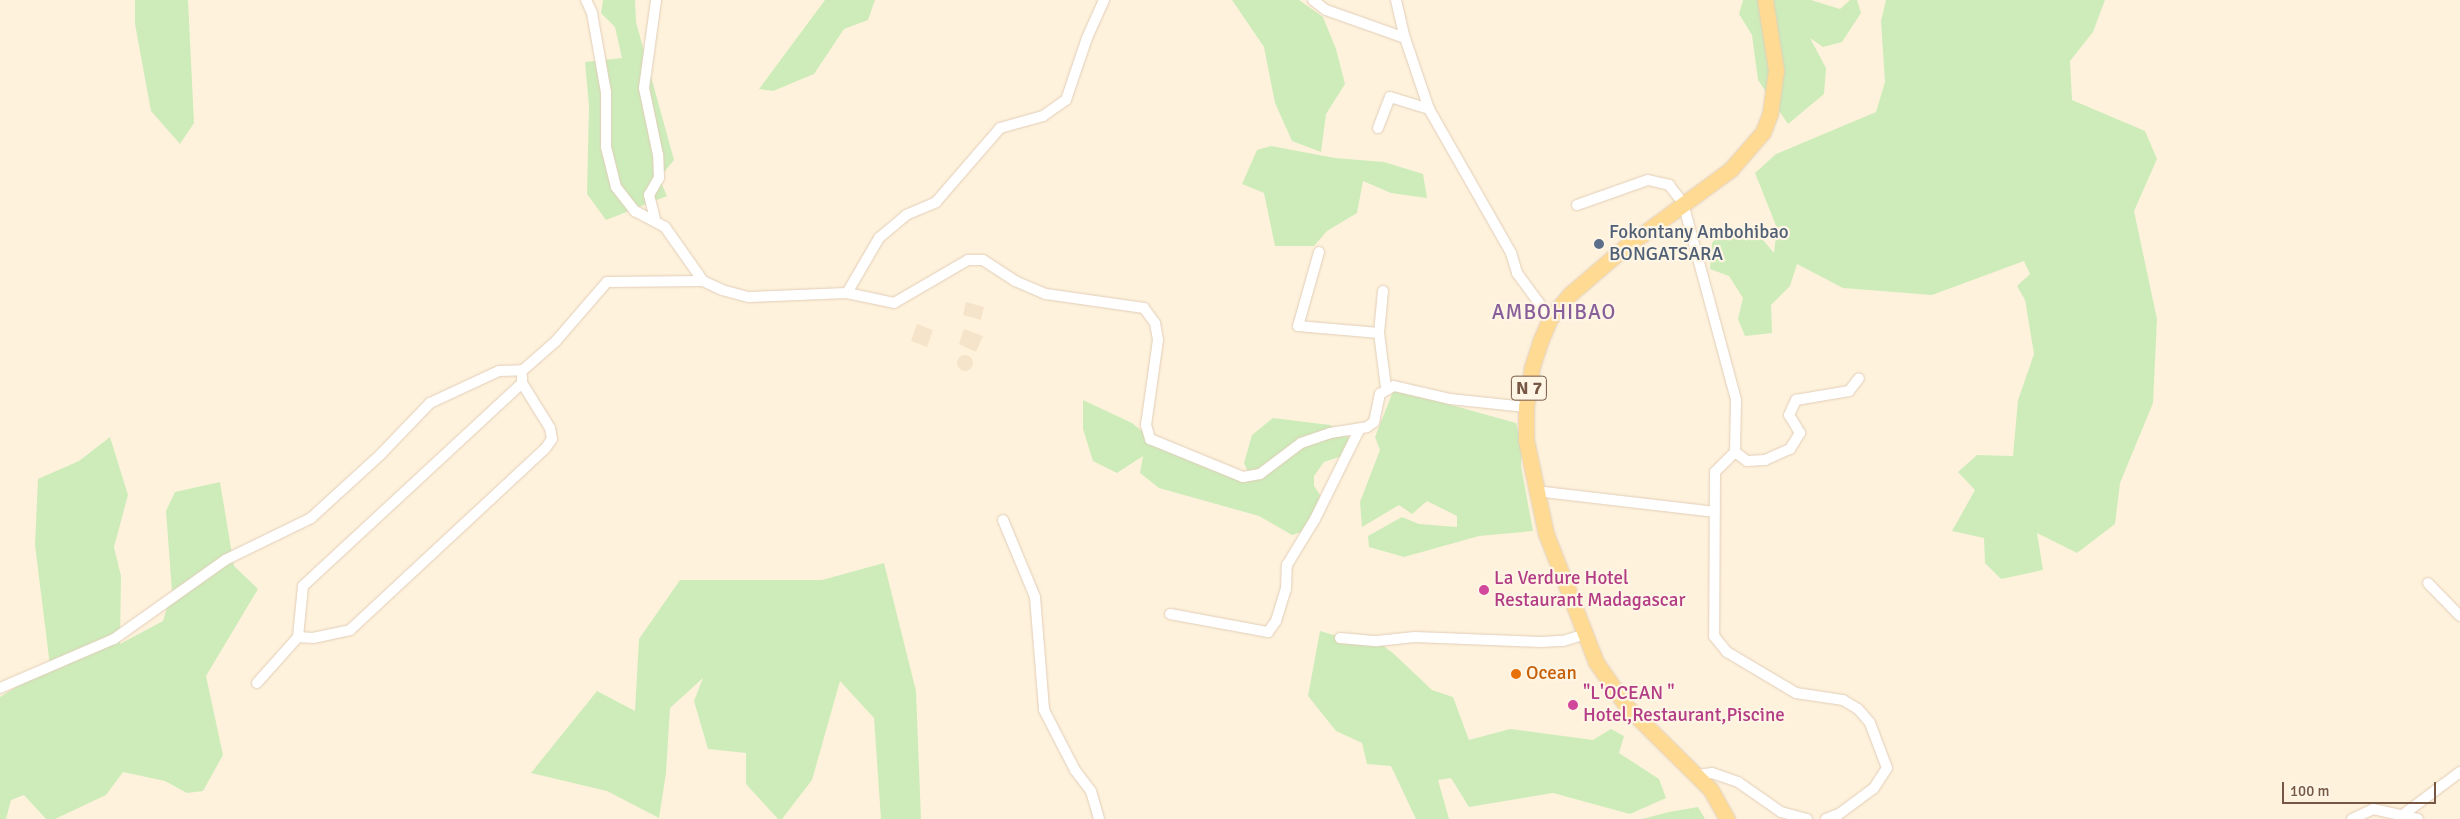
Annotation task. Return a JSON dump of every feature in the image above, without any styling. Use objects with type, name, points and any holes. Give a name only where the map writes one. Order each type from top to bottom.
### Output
[{"type":"main road","name":"N 7","points":[[1727,819],[1722,806],[1698,775],[1627,707],[1596,662],[1582,635],[1546,534],[1526,440],[1526,407],[1532,367],[1550,318],[1569,295],[1594,272],[1683,203],[1731,169],[1749,151],[1770,114],[1776,70],[1765,0]]},
{"type":"street","points":[[586,0],[592,13],[606,92],[606,147],[616,187],[635,211],[655,219],[685,252],[703,281]]},
{"type":"street","points":[[655,219],[649,195],[659,178],[658,155],[644,88],[656,0]]},
{"type":"street","points":[[847,293],[879,238],[906,215],[936,202],[1000,128],[1043,116],[1066,100],[1087,38],[1104,0]]},
{"type":"street","points":[[1313,0],[1326,10],[1405,38]]},
{"type":"street","points":[[1396,0],[1405,38],[1430,108],[1511,253],[1517,274],[1550,318]]},
{"type":"street","points":[[1378,128],[1390,97],[1430,108]]},
{"type":"street","points":[[1577,204],[1648,180],[1669,185],[1683,203],[1736,400],[1735,452],[1715,472],[1714,636],[1728,652],[1796,693],[1843,700],[1858,709],[1870,723],[1887,768],[1874,788],[1839,814],[1826,819]]},
{"type":"street","points":[[1319,252],[1298,326],[1380,333]]},
{"type":"street","points":[[0,688],[114,639],[225,560],[311,518],[381,454],[430,403],[499,371],[523,370],[556,341],[607,282],[703,281],[722,290],[749,297],[847,293],[894,303],[968,260],[983,260],[1015,281],[1046,294],[1144,308],[1155,323],[1158,340],[1146,425],[1150,439],[1243,477],[1260,474],[1301,443],[1330,433],[1359,430],[1374,422],[1380,394],[1386,388],[1394,386],[1450,398],[1526,407]]},
{"type":"street","points":[[1382,291],[1380,333],[1386,388]]},
{"type":"street","points":[[298,637],[312,638],[350,630],[545,449],[552,439],[550,428],[522,383],[523,370]]},
{"type":"street","points":[[1735,452],[1747,461],[1765,460],[1790,449],[1800,433],[1789,415],[1796,400],[1849,391],[1859,378]]},
{"type":"street","points":[[257,684],[298,637],[303,586],[522,383]]},
{"type":"street","points":[[1170,614],[1268,632],[1276,621],[1286,589],[1287,565],[1315,518],[1359,430]]},
{"type":"street","points":[[1536,491],[1714,512]]},
{"type":"street","points":[[1002,520],[1036,597],[1044,710],[1075,770],[1091,791],[1099,819]]},
{"type":"street","points":[[2428,583],[2460,616]]},
{"type":"street","points":[[1340,638],[1377,641],[1415,637],[1541,642],[1563,641],[1582,635]]},
{"type":"street","points":[[2404,814],[2460,772]]},
{"type":"street","points":[[1698,775],[1712,773],[1738,782],[1781,812],[1807,819]]},
{"type":"street","points":[[2352,819],[2373,809],[2404,814],[2418,819]]},
{"type":"shaded area","points":[[966,302],[984,307],[981,320],[963,315]]},
{"type":"shaded area","points":[[917,324],[933,330],[927,347],[911,341]]},
{"type":"shaded area","points":[[964,329],[983,336],[976,352],[959,344]]},
{"type":"shaded area","points":[[965,355],[971,357],[973,363],[971,369],[965,371],[959,369],[957,363],[959,357]]},
{"type":"green space","points":[[135,0],[188,0],[194,123],[180,144],[151,111],[135,24]]},
{"type":"green space","points":[[603,0],[635,0],[636,22],[674,160],[659,178],[667,196],[606,220],[587,194],[589,106],[585,62],[622,58],[615,27],[601,13]]},
{"type":"green space","points":[[825,0],[875,0],[868,20],[844,29],[814,74],[773,91],[759,89]]},
{"type":"green space","points":[[1232,0],[1299,0],[1323,17],[1336,49],[1345,84],[1326,114],[1321,152],[1292,141],[1275,103],[1264,47]]},
{"type":"green space","points":[[1743,0],[1811,0],[1840,9],[1850,0],[1857,0],[1861,13],[1842,42],[1823,47],[1810,38],[1826,68],[1824,94],[1788,124],[1758,80],[1752,35],[1739,14]]},
{"type":"green space","points":[[1886,0],[2105,0],[2093,32],[2070,61],[2072,100],[2145,131],[2157,159],[2134,211],[2157,319],[2153,403],[2120,483],[2115,524],[2077,553],[2037,533],[2043,570],[2001,579],[1985,563],[1984,538],[1952,531],[1975,490],[1958,472],[1977,455],[2013,456],[2018,400],[2034,354],[2025,300],[2017,286],[2030,274],[2024,261],[1932,295],[1843,288],[1797,264],[1790,286],[1771,305],[1772,333],[1745,336],[1738,319],[1743,298],[1729,276],[1710,269],[1712,243],[1726,228],[1760,236],[1774,253],[1777,228],[1755,173],[1776,154],[1876,112],[1885,82],[1881,21]]},
{"type":"green space","points":[[1271,146],[1335,158],[1384,162],[1423,174],[1427,198],[1391,193],[1363,181],[1357,213],[1327,231],[1314,246],[1275,246],[1264,193],[1242,184],[1257,150]]},
{"type":"green space","points":[[1394,389],[1516,423],[1522,445],[1521,466],[1533,531],[1479,536],[1404,557],[1369,547],[1368,536],[1402,517],[1419,524],[1457,527],[1457,516],[1427,501],[1412,514],[1399,505],[1362,527],[1360,502],[1380,450],[1375,437]]},
{"type":"green space","points":[[1083,400],[1132,423],[1153,440],[1252,481],[1244,463],[1252,435],[1273,418],[1330,425],[1356,442],[1342,456],[1324,462],[1314,476],[1314,486],[1320,495],[1313,528],[1292,535],[1259,516],[1159,488],[1140,473],[1143,456],[1117,473],[1093,461],[1083,429]]},
{"type":"green space","points":[[110,437],[128,495],[114,547],[121,576],[120,644],[163,621],[172,592],[166,511],[175,492],[220,482],[234,566],[258,589],[206,676],[223,755],[203,791],[187,793],[165,781],[123,772],[106,795],[55,819],[46,819],[24,795],[11,800],[6,819],[0,819],[0,697],[50,666],[35,545],[38,479],[79,461]]},
{"type":"green space","points":[[884,563],[916,691],[921,819],[881,819],[874,718],[840,681],[812,780],[782,819],[778,819],[746,784],[746,753],[708,749],[694,701],[703,678],[670,708],[666,773],[659,818],[607,791],[531,773],[597,691],[635,711],[639,639],[680,580],[822,580]]},
{"type":"green space","points":[[1320,631],[1347,639],[1377,641],[1394,654],[1432,690],[1453,697],[1469,740],[1510,729],[1593,740],[1611,729],[1624,736],[1619,753],[1659,779],[1666,798],[1630,814],[1553,793],[1469,807],[1451,778],[1438,780],[1449,819],[1416,819],[1391,766],[1367,764],[1362,743],[1336,731],[1308,696]]},
{"type":"green space","points":[[1698,807],[1705,819],[1642,819],[1669,812]]},
{"type":"place","name":"Fokontany Ambohibao BONGATSARA","points":[[1599,244]]},
{"type":"place","name":"La Verdure Hotel Restaurant Madagascar","points":[[1484,590]]},
{"type":"place","name":"Ocean","points":[[1516,674]]},
{"type":"place","name":"\"L'OCEAN \" Hotel,Restaurant,Piscine","points":[[1573,705]]},
{"type":"district","name":"AMBOHIBAO","points":[[1554,312]]}]
